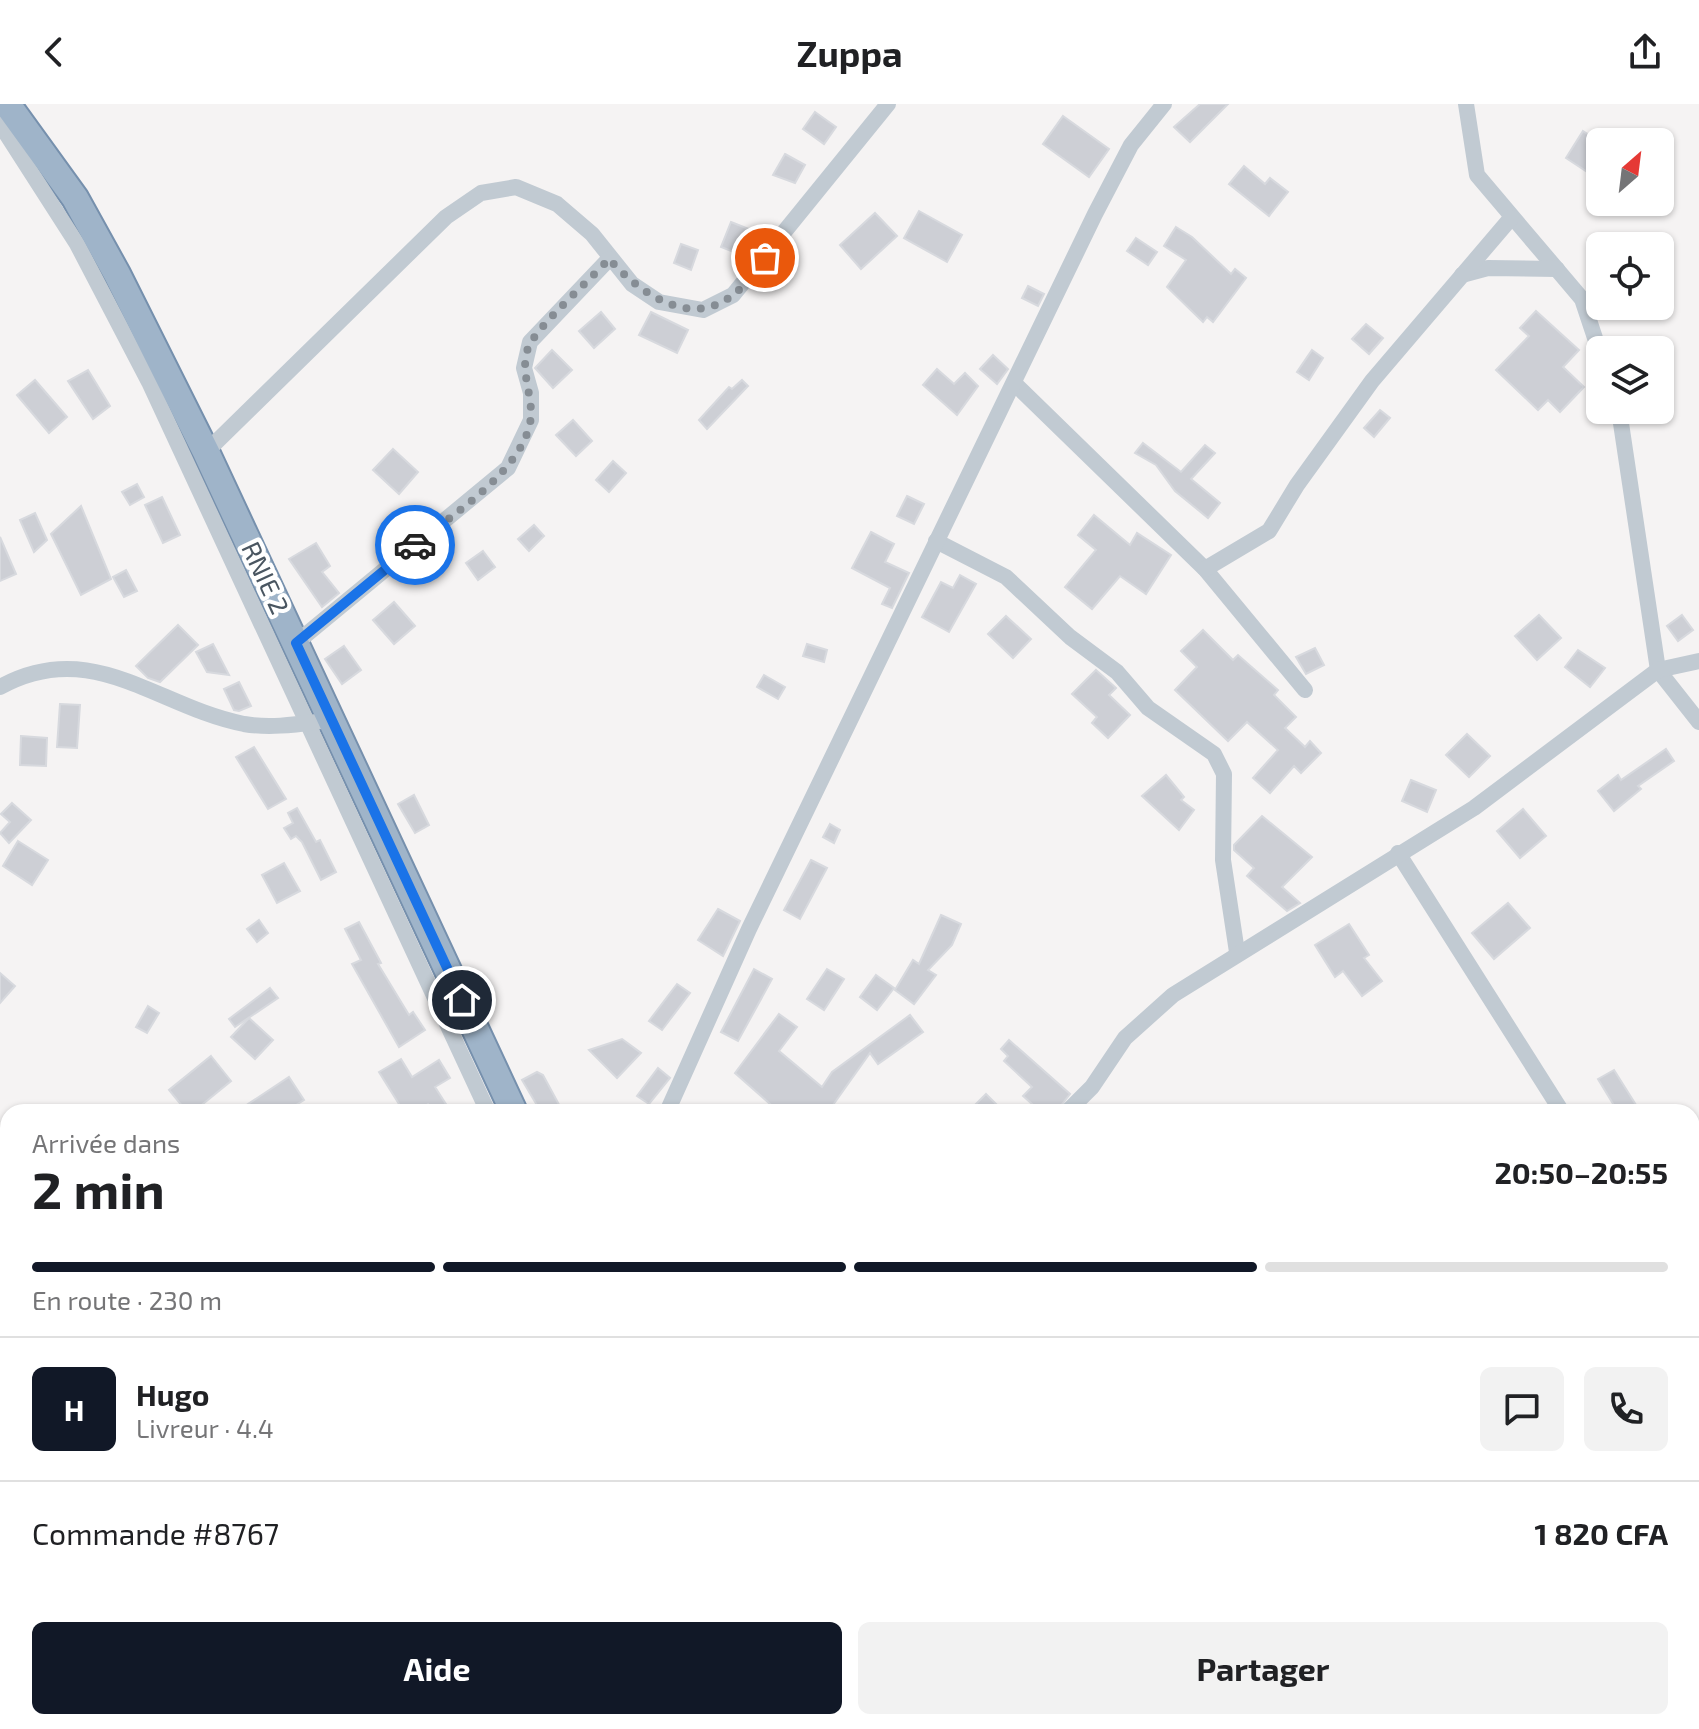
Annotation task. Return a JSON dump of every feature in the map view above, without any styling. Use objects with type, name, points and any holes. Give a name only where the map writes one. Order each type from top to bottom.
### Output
[{"type":"highway","name":"RNIE 2","points":[[7,104],[82,211],[206,452],[296,643],[321,722],[510,1104]]},
{"type":"street","points":[[206,452],[446,217],[481,193],[516,187],[557,204],[592,234],[632,284],[659,302],[703,310],[733,295],[888,104]]},
{"type":"street","points":[[671,1104],[749,929],[1131,145],[1164,104]]},
{"type":"street","points":[[1466,104],[1477,175],[1582,299],[1594,336]]},
{"type":"street","points":[[0,124],[77,244],[321,722],[485,1104]]},
{"type":"street","points":[[1205,569],[1269,531],[1297,485],[1372,381],[1511,218]]},
{"type":"street","points":[[296,643],[508,468],[531,420],[531,393],[524,368],[530,342],[609,259]]},
{"type":"street","points":[[1462,275],[1488,268],[1557,269]]},
{"type":"street","points":[[1015,384],[1205,569],[1305,690]]},
{"type":"street","points":[[1621,424],[1658,670],[1699,722]]},
{"type":"street","points":[[936,541],[1006,577],[1070,637],[1117,672],[1148,708],[1214,754],[1224,774],[1223,860],[1237,952]]},
{"type":"street","points":[[1075,1104],[1092,1087],[1125,1038],[1173,995],[1237,952],[1474,808],[1658,670],[1699,661]]},
{"type":"street","points":[[0,687],[17,678],[56,668],[104,673],[244,724],[276,726],[321,722]]},
{"type":"street","points":[[1398,853],[1557,1104]]},
{"type":"building","points":[[1200,104],[1228,104],[1190,142],[1174,127]]},
{"type":"building","points":[[815,112],[836,127],[824,144],[803,129]]},
{"type":"building","points":[[1063,116],[1109,149],[1089,177],[1043,144]]},
{"type":"building","points":[[1583,131],[1586,133],[1586,171],[1566,158]]},
{"type":"building","points":[[785,154],[805,165],[795,183],[773,175]]},
{"type":"building","points":[[1244,166],[1265,184],[1270,178],[1288,192],[1269,216],[1229,184]]},
{"type":"building","points":[[919,211],[962,235],[947,262],[904,238]]},
{"type":"building","points":[[875,213],[897,236],[861,269],[840,245]]},
{"type":"building","points":[[731,222],[766,236],[749,258],[721,247]]},
{"type":"building","points":[[1176,227],[1192,237],[1231,274],[1235,269],[1246,278],[1213,322],[1207,317],[1203,322],[1167,287],[1186,260],[1164,246]]},
{"type":"building","points":[[1136,238],[1157,252],[1148,265],[1127,251]]},
{"type":"building","points":[[681,244],[698,250],[691,270],[674,263]]},
{"type":"building","points":[[1028,286],[1044,294],[1038,306],[1022,298]]},
{"type":"building","points":[[1536,311],[1579,350],[1563,367],[1584,387],[1560,412],[1548,400],[1538,410],[1496,370],[1529,336],[1520,328]]},
{"type":"building","points":[[601,312],[615,329],[594,348],[579,331]]},
{"type":"building","points":[[651,312],[688,330],[677,353],[639,335]]},
{"type":"building","points":[[1366,324],[1383,338],[1369,354],[1352,339]]},
{"type":"building","points":[[552,350],[572,370],[553,388],[535,368]]},
{"type":"building","points":[[1312,350],[1323,358],[1309,380],[1297,372]]},
{"type":"building","points":[[993,355],[1008,369],[997,384],[980,369]]},
{"type":"building","points":[[937,369],[954,384],[965,373],[978,386],[957,415],[923,385]]},
{"type":"building","points":[[88,370],[110,406],[93,419],[68,381]]},
{"type":"building","points":[[35,380],[67,417],[49,433],[17,395]]},
{"type":"building","points":[[742,380],[748,386],[707,429],[699,420],[729,387],[732,389]]},
{"type":"building","points":[[1380,410],[1390,418],[1374,437],[1364,428]]},
{"type":"building","points":[[573,420],[592,441],[576,456],[556,435]]},
{"type":"building","points":[[1143,443],[1181,472],[1205,445],[1215,453],[1191,479],[1220,503],[1208,518],[1175,491],[1156,465],[1135,453]]},
{"type":"building","points":[[393,449],[418,472],[399,494],[373,470]]},
{"type":"building","points":[[613,461],[626,473],[609,492],[596,480]]},
{"type":"building","points":[[137,484],[144,497],[130,505],[122,492]]},
{"type":"building","points":[[907,496],[924,504],[914,524],[897,516]]},
{"type":"building","points":[[162,497],[180,535],[163,543],[145,505]]},
{"type":"building","points":[[81,506],[111,579],[81,595],[51,534]]},
{"type":"building","points":[[35,513],[47,540],[34,552],[20,520]]},
{"type":"building","points":[[1094,515],[1130,545],[1137,533],[1171,555],[1146,594],[1120,576],[1092,609],[1065,587],[1096,550],[1078,535]]},
{"type":"building","points":[[534,525],[544,536],[529,551],[518,539]]},
{"type":"building","points":[[871,532],[894,544],[885,562],[909,573],[892,608],[882,604],[890,588],[852,568]]},
{"type":"building","points":[[0,537],[16,574],[0,581]]},
{"type":"building","points":[[316,543],[330,566],[322,572],[339,593],[322,607],[289,559]]},
{"type":"building","points":[[483,551],[495,567],[478,580],[466,563]]},
{"type":"building","points":[[126,570],[137,591],[124,597],[113,577]]},
{"type":"building","points":[[960,575],[976,584],[949,632],[922,617],[941,582],[953,588]]},
{"type":"building","points":[[394,602],[415,626],[394,644],[373,620]]},
{"type":"building","points":[[1539,615],[1561,638],[1537,660],[1515,636]]},
{"type":"building","points":[[1682,615],[1693,630],[1678,641],[1667,626]]},
{"type":"building","points":[[1006,616],[1031,639],[1013,658],[988,634]]},
{"type":"building","points":[[178,625],[198,645],[160,682],[148,678],[136,666]]},
{"type":"building","points":[[1203,630],[1233,660],[1238,655],[1278,690],[1274,695],[1296,717],[1285,728],[1305,747],[1310,741],[1321,753],[1301,773],[1294,766],[1270,793],[1253,778],[1278,750],[1247,722],[1228,741],[1175,690],[1197,667],[1181,651]]},
{"type":"building","points":[[213,644],[229,675],[207,672],[196,652]]},
{"type":"building","points":[[807,644],[827,650],[824,662],[803,656]]},
{"type":"building","points":[[344,646],[361,670],[342,684],[325,659]]},
{"type":"building","points":[[1315,648],[1324,665],[1306,674],[1296,657]]},
{"type":"building","points":[[1578,650],[1605,668],[1590,687],[1565,667]]},
{"type":"building","points":[[1096,670],[1116,688],[1109,695],[1130,715],[1108,738],[1092,723],[1097,717],[1072,694]]},
{"type":"building","points":[[764,675],[785,687],[778,699],[757,687]]},
{"type":"building","points":[[239,682],[251,706],[239,711],[234,710],[224,689]]},
{"type":"building","points":[[60,704],[80,705],[77,748],[57,747]]},
{"type":"building","points":[[1467,734],[1490,756],[1469,777],[1446,755]]},
{"type":"building","points":[[21,736],[47,738],[46,766],[20,765]]},
{"type":"building","points":[[254,747],[286,799],[268,809],[236,757]]},
{"type":"building","points":[[1666,749],[1674,761],[1638,786],[1641,789],[1614,811],[1598,791],[1618,775],[1621,780]]},
{"type":"building","points":[[1166,775],[1184,797],[1181,800],[1194,810],[1179,830],[1142,796]]},
{"type":"building","points":[[1411,780],[1436,790],[1427,812],[1402,801]]},
{"type":"building","points":[[414,795],[429,825],[415,833],[398,804]]},
{"type":"building","points":[[12,803],[31,820],[9,843],[0,833],[10,822],[1,814]]},
{"type":"building","points":[[297,808],[316,842],[320,840],[336,872],[321,880],[302,842],[296,836],[291,839],[284,828],[293,823],[288,813]]},
{"type":"building","points":[[1523,809],[1546,836],[1520,858],[1497,831]]},
{"type":"building","points":[[1262,816],[1312,857],[1282,887],[1300,903],[1287,911],[1247,876],[1254,868],[1234,850],[1234,845]]},
{"type":"building","points":[[830,824],[840,830],[834,843],[823,837]]},
{"type":"building","points":[[18,841],[48,860],[32,885],[3,866]]},
{"type":"building","points":[[811,860],[827,868],[800,919],[784,910]]},
{"type":"building","points":[[284,863],[300,891],[277,903],[262,875]]},
{"type":"building","points":[[1508,903],[1530,928],[1494,959],[1472,933]]},
{"type":"building","points":[[718,909],[740,921],[723,956],[698,940]]},
{"type":"building","points":[[941,915],[961,924],[952,945],[928,970],[936,975],[914,1004],[895,990],[913,960],[919,964]]},
{"type":"building","points":[[259,920],[268,933],[257,942],[247,929]]},
{"type":"building","points":[[359,922],[381,963],[378,964],[409,1015],[413,1012],[425,1030],[399,1047],[352,964],[361,960],[345,929]]},
{"type":"building","points":[[1349,924],[1369,955],[1364,958],[1382,981],[1362,996],[1343,971],[1335,977],[1315,945]]},
{"type":"building","points":[[754,969],[772,979],[738,1041],[721,1032]]},
{"type":"building","points":[[827,969],[844,979],[824,1010],[807,999]]},
{"type":"building","points":[[0,973],[15,986],[0,1003]]},
{"type":"building","points":[[876,975],[894,988],[877,1010],[860,997]]},
{"type":"building","points":[[677,984],[690,993],[662,1030],[649,1021]]},
{"type":"building","points":[[270,988],[278,998],[235,1027],[229,1019]]},
{"type":"building","points":[[148,1006],[159,1013],[147,1033],[136,1027]]},
{"type":"building","points":[[779,1014],[797,1027],[779,1051],[822,1087],[832,1072],[910,1015],[923,1032],[878,1064],[870,1053],[834,1104],[770,1104],[735,1073]]},
{"type":"building","points":[[249,1018],[273,1040],[255,1059],[231,1037]]},
{"type":"building","points":[[622,1039],[641,1053],[617,1078],[589,1050]]},
{"type":"building","points":[[1009,1040],[1070,1094],[1062,1104],[1032,1104],[1023,1096],[1032,1087],[1004,1061],[1008,1056],[1001,1049]]},
{"type":"building","points":[[211,1056],[231,1081],[203,1104],[180,1104],[169,1090]]},
{"type":"building","points":[[401,1059],[412,1077],[439,1060],[450,1078],[435,1087],[446,1104],[399,1104],[379,1072]]},
{"type":"building","points":[[658,1068],[670,1078],[649,1104],[637,1096]]},
{"type":"building","points":[[1614,1070],[1635,1104],[1613,1104],[1598,1079]]},
{"type":"building","points":[[537,1072],[543,1075],[559,1104],[536,1104],[522,1080]]},
{"type":"building","points":[[289,1077],[304,1100],[298,1104],[248,1104]]},
{"type":"building","points":[[986,1094],[996,1104],[976,1104]]},
{"type":"way so far","points":[[415,545],[508,468],[531,420],[531,393],[524,368],[530,342],[609,259],[632,284],[659,302],[703,310],[733,295],[765,258]]},
{"type":"route","points":[[415,545],[296,643],[462,1000]]}]
